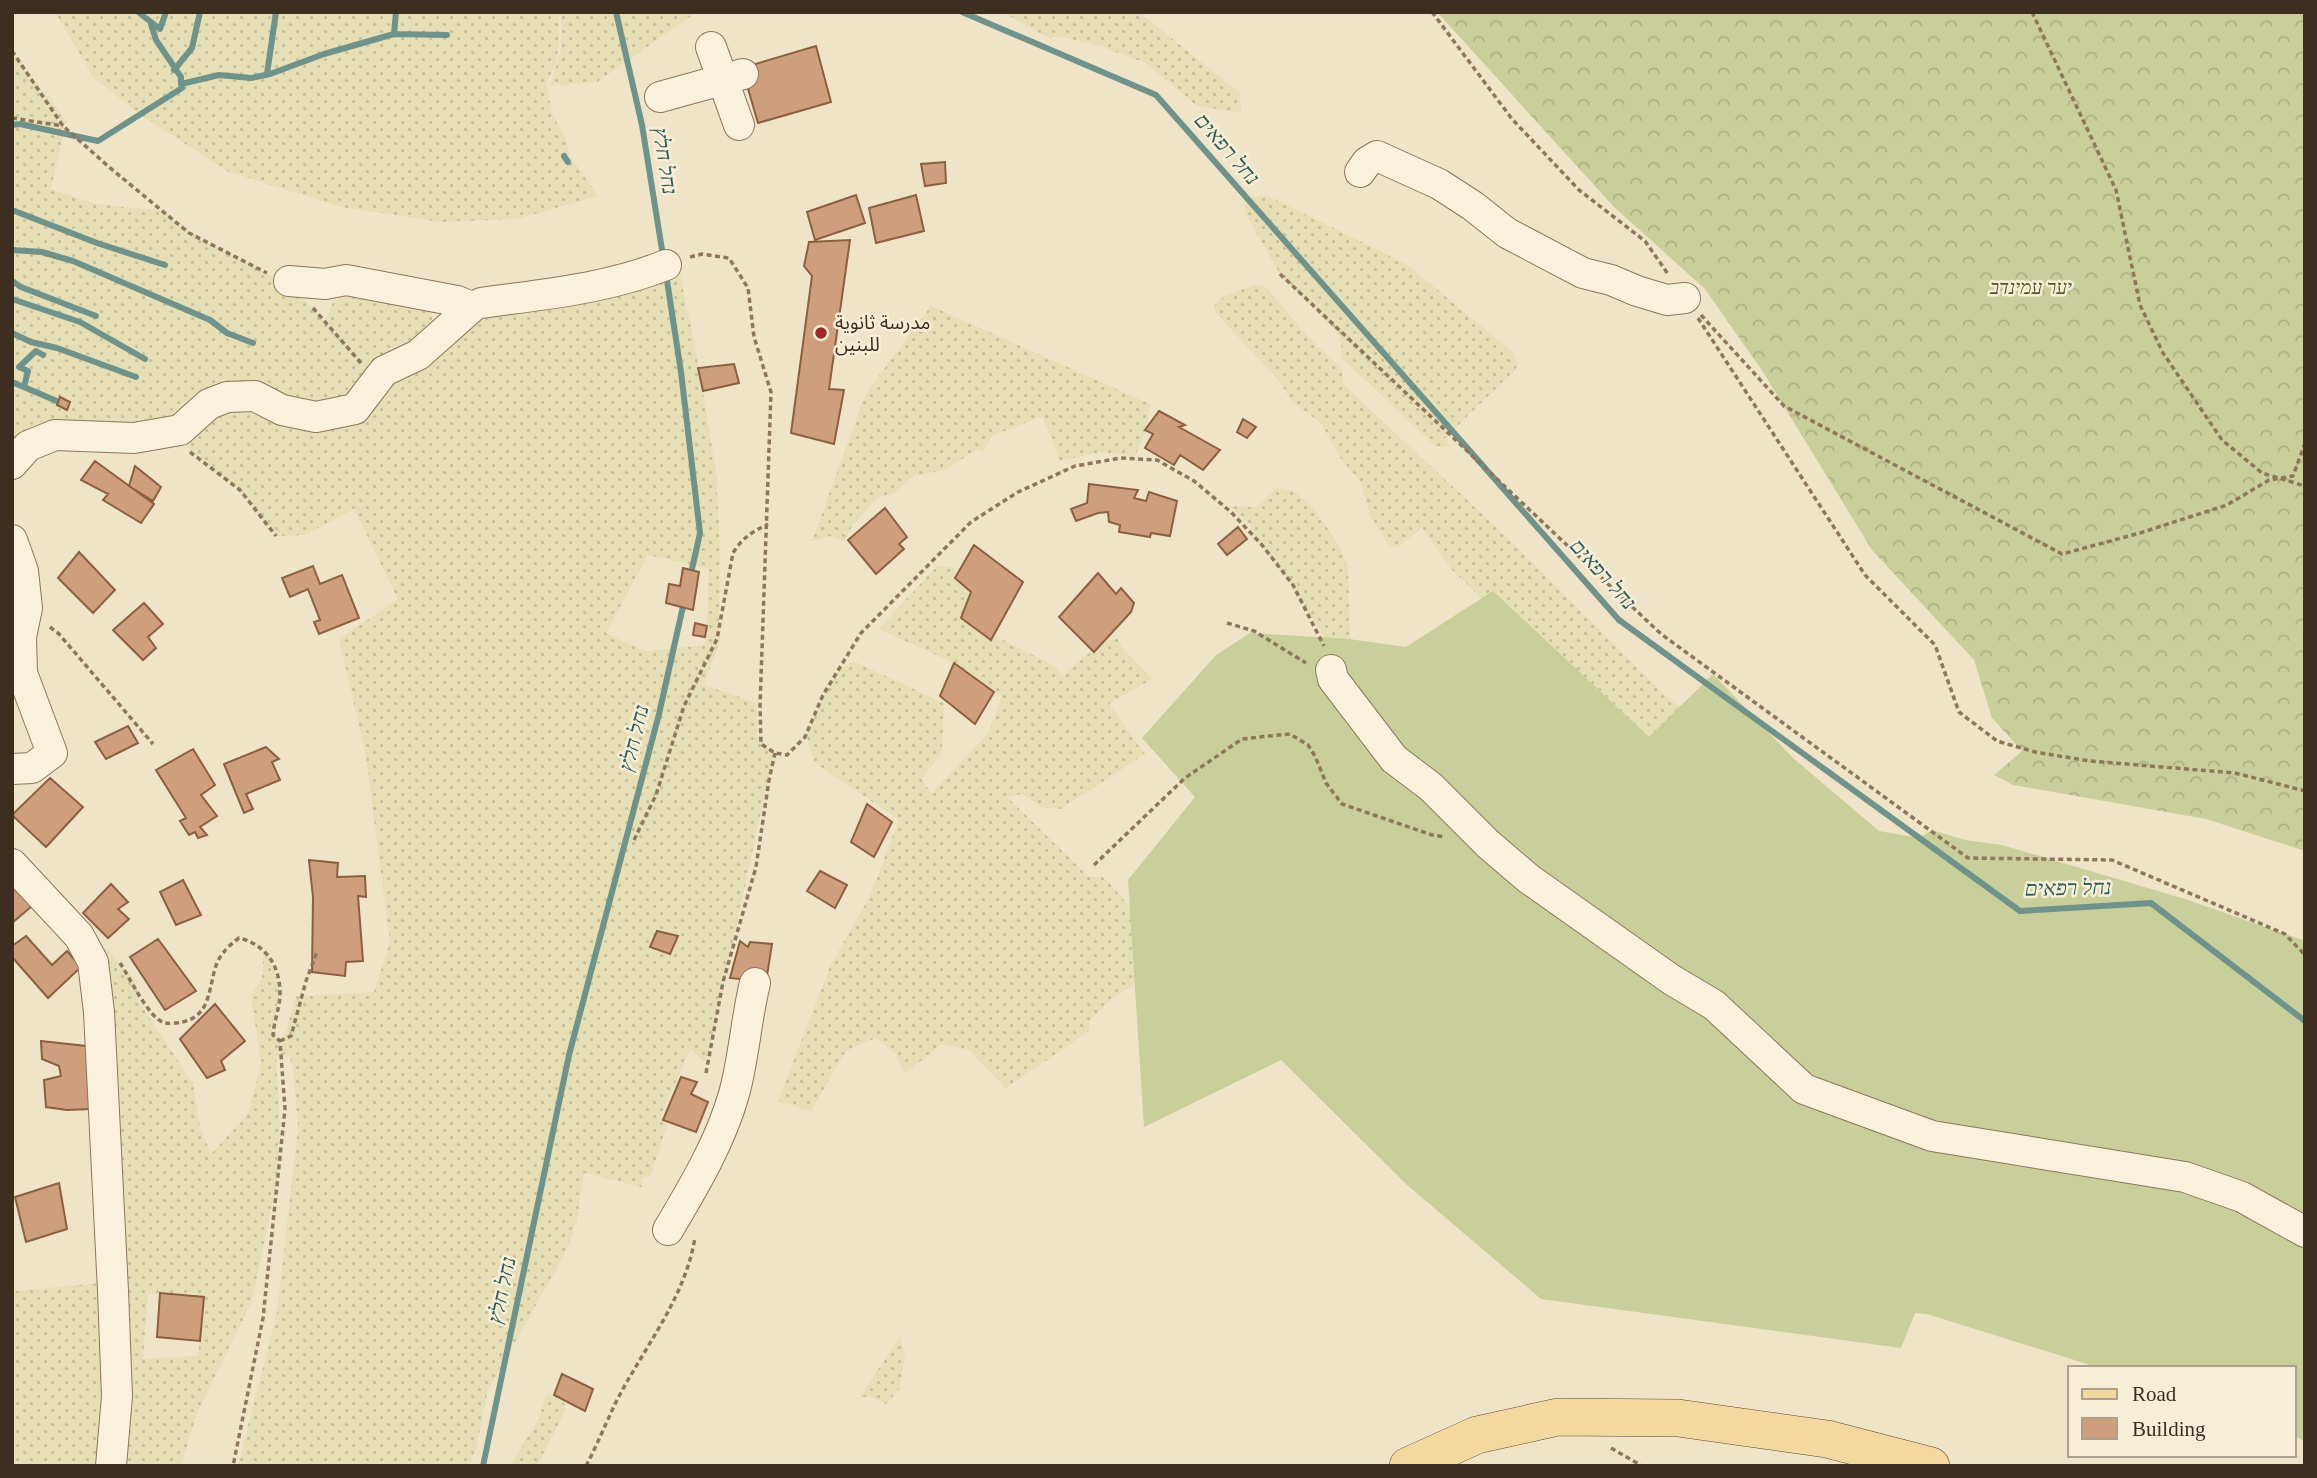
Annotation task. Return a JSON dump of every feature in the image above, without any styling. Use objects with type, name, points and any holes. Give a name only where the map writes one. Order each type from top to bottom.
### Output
[{"type":"main road","points":[[1408,1466],[1477,1435],[1558,1417],[1571,1417],[1678,1418],[1827,1439],[1931,1466]]},
{"type":"street","points":[[711,47],[733,77],[739,125]]},
{"type":"street","points":[[660,97],[733,77]]},
{"type":"street","points":[[1360,172],[1367,162],[1377,156],[1446,188],[1507,233],[1583,273],[1667,300],[1685,298]]},
{"type":"street","points":[[481,303],[575,291],[636,277],[666,265]]},
{"type":"street","points":[[12,464],[28,446],[55,435],[134,438],[180,430],[209,404],[227,397],[255,396],[282,410],[316,417],[355,409],[384,371],[418,355],[472,307],[457,301],[346,280],[325,284],[283,278]]},
{"type":"street","points":[[12,540],[23,571],[27,608],[21,637],[23,673],[52,753],[32,768],[12,769]]},
{"type":"street","points":[[1331,670],[1333,678],[1394,759],[1431,787],[1488,844],[1529,879],[1672,980],[1714,1005],[1804,1088],[1932,1136],[2185,1177],[2242,1197],[2305,1232]]},
{"type":"street","points":[[12,864],[79,936],[93,962],[99,1012],[117,1395],[111,1466]]},
{"type":"street","points":[[79,936],[108,946]]},
{"type":"street","points":[[682,1229],[700,1175],[723,1128],[735,1092],[755,983]]},
{"type":"path","points":[[1432,12],[1512,119],[1579,190],[1645,241],[1865,575],[1935,645],[1959,712],[1997,741],[2035,752],[2090,761],[2235,773],[2305,791]]},
{"type":"path","points":[[2032,12],[2116,190],[2140,305],[2163,353],[2222,440],[2262,473],[2305,486]]},
{"type":"path","points":[[12,51],[63,126],[189,233],[266,273],[283,278],[356,359],[378,378]]},
{"type":"path","points":[[12,118],[63,126]]},
{"type":"path","points":[[666,265],[702,254],[729,258],[748,288],[754,337],[771,392],[761,744],[775,754],[787,755],[805,737],[823,695],[862,633],[971,522],[1018,492],[1075,466],[1121,458],[1157,460],[1194,481],[1231,512],[1262,545],[1293,585],[1324,647],[1331,670]]},
{"type":"path","points":[[1280,274],[1661,634],[1968,858],[2112,860],[2285,934],[2305,955]]},
{"type":"path","points":[[1685,298],[1784,406],[2062,554],[2227,505],[2269,480],[2292,476],[2305,443]]},
{"type":"path","points":[[167,432],[205,466],[240,490],[276,536]]},
{"type":"path","points":[[634,840],[656,795],[684,706],[717,639],[733,553],[751,532],[768,524]]},
{"type":"path","points":[[27,608],[59,634],[153,744]]},
{"type":"path","points":[[1227,623],[1254,631],[1307,664],[1331,670]]},
{"type":"path","points":[[1094,865],[1185,778],[1222,751],[1242,739],[1290,734],[1308,745],[1326,783],[1342,804],[1432,835],[1488,844]]},
{"type":"path","points":[[706,1073],[723,982],[756,867],[775,754]]},
{"type":"path","points":[[108,946],[154,1016],[165,1023],[191,1020],[201,1013],[216,962],[228,946],[239,938],[254,942],[265,951],[277,976],[280,998],[272,1035],[280,1041],[285,1109],[263,1318],[233,1466]]},
{"type":"path","points":[[280,1041],[291,1036],[317,952]]},
{"type":"path","points":[[586,1466],[602,1437],[615,1404],[684,1276],[694,1248],[682,1229]]},
{"type":"shaded area","points":[[55,12],[559,12],[556,63],[546,84],[553,116],[565,136],[570,156],[598,196],[517,219],[441,222],[341,207],[227,171],[142,116],[94,78]]},
{"type":"shaded area","points":[[561,12],[697,12],[597,82],[550,86],[561,50]]},
{"type":"shaded area","points":[[1002,12],[1139,12],[1240,93],[1241,113],[1197,106],[1145,63],[1098,45],[1057,36],[1051,39]]},
{"type":"shaded area","points":[[12,51],[66,121],[51,189],[93,203],[153,209],[167,214],[200,239],[266,273],[301,296],[343,343],[326,319],[333,302],[351,293],[430,310],[437,334],[488,305],[558,309],[680,275],[716,471],[720,546],[719,643],[704,685],[757,703],[757,734],[773,756],[710,1049],[704,1062],[690,1049],[660,1118],[664,1117],[668,1122],[651,1175],[642,1178],[642,1187],[584,1173],[577,1219],[568,1248],[488,1390],[470,1466],[238,1466],[277,1312],[298,1128],[293,1066],[289,1056],[282,1054],[276,1058],[280,1128],[275,1191],[252,1301],[197,1413],[181,1466],[12,1466],[12,1281],[15,1291],[99,1283],[98,955],[106,948],[135,980],[139,1002],[193,1083],[200,1128],[211,1154],[248,1114],[261,1064],[251,996],[262,978],[264,950],[268,954],[280,991],[273,1025],[281,1049],[296,996],[374,992],[390,942],[366,756],[339,639],[398,599],[354,509],[305,535],[277,536],[240,490],[167,432],[55,435],[12,464]],"holes":[[[648,555],[709,569],[706,645],[645,651],[606,633]],[[195,1293],[196,1296],[204,1298],[198,1356],[143,1359],[148,1294]]]},
{"type":"shaded area","points":[[1262,195],[1406,264],[1513,352],[1518,365],[1514,371],[1445,438],[1450,446],[1436,447],[1342,358],[1340,336],[1280,274],[1246,215],[1244,200]]},
{"type":"shaded area","points":[[1255,285],[1267,288],[1308,337],[1342,369],[1343,384],[1351,392],[1509,539],[1662,692],[1735,751],[1744,881],[1566,678],[1452,570],[1422,528],[1399,546],[1392,547],[1388,544],[1370,515],[1361,483],[1339,456],[1321,423],[1292,402],[1280,382],[1215,312],[1214,306],[1224,296]]},
{"type":"shaded area","points":[[931,306],[1150,404],[1147,428],[1135,456],[1100,452],[1060,461],[1043,417],[1038,418],[992,436],[983,451],[977,450],[944,470],[914,476],[893,494],[877,498],[852,526],[845,541],[830,536],[812,541],[866,393]]},
{"type":"shaded area","points":[[1278,487],[1296,492],[1315,510],[1338,544],[1348,567],[1350,635],[1368,706],[1283,572],[1249,530],[1252,526],[1229,506],[1256,507]]},
{"type":"shaded area","points":[[937,566],[955,568],[955,578],[970,596],[961,618],[991,640],[997,637],[1055,666],[1061,676],[1103,642],[1118,638],[1122,648],[1152,679],[1109,704],[1145,754],[1061,809],[1041,807],[1022,794],[1007,797],[1089,877],[1102,877],[1110,883],[1165,951],[1157,967],[1106,1004],[1090,1021],[1089,1031],[1006,1088],[969,1050],[942,1044],[905,1073],[895,1053],[875,1038],[846,1051],[811,1111],[778,1101],[831,964],[869,898],[899,820],[814,762],[806,734],[837,672],[853,661],[944,703],[942,752],[922,779],[931,794],[989,732],[1002,696],[954,663],[879,629]]},
{"type":"shaded area","points":[[900,1337],[905,1357],[899,1390],[886,1404],[869,1396],[859,1398]]},
{"type":"shaded area","points":[[546,1396],[556,1397],[565,1404],[565,1411],[537,1466],[510,1466],[538,1420]]},
{"type":"green space","name":"יער עמינדב","points":[[1437,12],[2305,12],[2305,851],[2206,819],[2013,785],[1994,775],[2022,751],[1992,718],[1974,660],[1872,550],[1763,372],[1705,289],[1613,206]]},
{"type":"green space","points":[[1493,591],[1649,737],[1713,674],[1793,758],[1879,831],[1919,838],[1932,830],[1965,840],[2002,845],[2185,899],[2305,941],[2305,1441],[2296,1437],[2296,1366],[2094,1366],[1927,1314],[1915,1313],[1901,1348],[1541,1299],[1406,1184],[1281,1060],[1144,1127],[1128,880],[1195,797],[1142,738],[1216,655],[1250,633],[1349,639],[1406,647]]},
{"type":"building","points":[[816,46],[831,102],[758,123],[742,68]]},
{"type":"building","points":[[945,162],[946,183],[925,186],[921,164]]},
{"type":"building","points":[[856,195],[865,223],[815,240],[807,212]]},
{"type":"building","points":[[916,195],[924,231],[876,243],[869,208]]},
{"type":"building","name":"مدرسة ثانوية للبنين","points":[[850,240],[829,389],[844,390],[834,444],[791,433],[812,276],[804,266],[809,242]]},
{"type":"building","points":[[734,364],[739,383],[703,391],[698,368]]},
{"type":"building","points":[[60,397],[70,402],[67,410],[57,405]]},
{"type":"building","points":[[1159,411],[1185,425],[1179,427],[1220,450],[1203,470],[1180,455],[1174,465],[1145,448],[1153,434],[1145,430]]},
{"type":"building","points":[[1243,419],[1256,427],[1247,438],[1237,432]]},
{"type":"building","points":[[95,461],[154,504],[141,523],[103,500],[108,494],[81,480]]},
{"type":"building","points":[[135,466],[161,487],[153,501],[129,486]]},
{"type":"building","points":[[1089,484],[1138,490],[1134,498],[1146,501],[1149,492],[1177,501],[1170,536],[1151,533],[1150,537],[1119,532],[1120,525],[1109,522],[1108,512],[1076,521],[1071,509],[1087,503]]},
{"type":"building","points":[[885,508],[907,537],[899,544],[904,549],[876,574],[848,540]]},
{"type":"building","points":[[1238,527],[1247,539],[1227,555],[1218,544]]},
{"type":"building","points":[[974,545],[1023,582],[991,640],[961,618],[971,592],[955,578]]},
{"type":"building","points":[[79,552],[115,590],[93,613],[58,578]]},
{"type":"building","points":[[313,566],[320,584],[342,575],[359,618],[319,634],[314,622],[320,620],[308,589],[290,597],[282,578]]},
{"type":"building","points":[[683,568],[699,572],[693,610],[666,603],[669,584],[680,586]]},
{"type":"building","points":[[1098,573],[1116,594],[1121,588],[1134,603],[1131,612],[1094,652],[1059,617]]},
{"type":"building","points":[[144,603],[163,624],[148,637],[156,648],[143,660],[113,630]]},
{"type":"building","points":[[695,623],[707,626],[705,637],[693,635]]},
{"type":"building","points":[[954,663],[994,692],[975,724],[940,696]]},
{"type":"building","points":[[128,726],[138,743],[106,759],[95,742]]},
{"type":"building","points":[[266,747],[279,759],[272,762],[280,780],[246,794],[253,809],[244,813],[224,764]]},
{"type":"building","points":[[193,749],[215,785],[201,795],[217,816],[200,827],[207,835],[198,838],[195,832],[189,835],[180,821],[186,818],[156,770]]},
{"type":"building","points":[[50,778],[83,807],[46,847],[12,815]]},
{"type":"building","points":[[867,804],[892,822],[874,857],[851,842]]},
{"type":"building","points":[[309,860],[338,863],[337,877],[365,876],[366,897],[358,896],[363,961],[346,962],[345,976],[312,972],[313,897]]},
{"type":"building","points":[[820,871],[847,885],[835,908],[807,891]]},
{"type":"building","points":[[183,880],[201,915],[176,925],[160,892]]},
{"type":"building","points":[[111,884],[128,902],[118,909],[129,919],[108,938],[83,913]]},
{"type":"building","points":[[12,886],[32,906],[12,923]]},
{"type":"building","points":[[657,931],[678,936],[670,954],[650,947]]},
{"type":"building","points":[[26,936],[52,965],[67,951],[81,967],[48,998],[12,957],[12,946]]},
{"type":"building","points":[[158,939],[196,991],[165,1010],[130,957]]},
{"type":"building","points":[[740,941],[748,947],[750,942],[772,944],[766,982],[730,978]]},
{"type":"building","points":[[215,1004],[245,1041],[221,1061],[225,1070],[207,1078],[180,1039]]},
{"type":"building","points":[[41,1041],[86,1046],[91,1109],[46,1107],[44,1080],[61,1076],[59,1066],[42,1059]]},
{"type":"building","points":[[681,1077],[697,1082],[691,1094],[708,1102],[696,1132],[663,1120]]},
{"type":"building","points":[[59,1183],[67,1229],[26,1242],[15,1197]]},
{"type":"building","points":[[160,1293],[204,1297],[200,1341],[157,1337]]},
{"type":"building","points":[[562,1374],[593,1389],[585,1411],[554,1395]]},
{"type":"waterway","points":[[138,12],[160,29],[166,12]]},
{"type":"waterway","points":[[174,70],[192,48],[200,12]]},
{"type":"waterway","points":[[267,74],[276,12]]},
{"type":"waterway","points":[[394,34],[396,12]]},
{"type":"waterway","name":"נחל חלץ","points":[[616,12],[642,125],[663,256]]},
{"type":"waterway","name":"נחל רפאים","points":[[962,12],[1156,95],[1619,620],[2020,911],[2151,903],[2305,1021]]},
{"type":"waterway","points":[[151,24],[156,40],[181,77],[181,84]]},
{"type":"waterway","points":[[12,125],[20,124],[98,141],[182,88],[181,84],[219,75],[251,78],[270,74],[324,54],[394,34],[447,35]]},
{"type":"waterway","points":[[564,156],[568,162]]},
{"type":"waterway","points":[[12,210],[97,243],[165,265]]},
{"type":"waterway","points":[[12,250],[42,252],[73,261],[210,320],[227,333],[253,343]]},
{"type":"waterway","name":"נחל חלץ","points":[[666,274],[681,372],[700,533],[690,578]]},
{"type":"waterway","points":[[12,281],[96,316]]},
{"type":"waterway","points":[[12,299],[80,322],[145,359]]},
{"type":"waterway","points":[[12,333],[31,342],[57,348],[136,377]]},
{"type":"waterway","points":[[24,387],[28,371],[19,367],[36,351],[43,355]]},
{"type":"waterway","points":[[12,382],[59,402]]},
{"type":"waterway","name":"נחל חלץ","points":[[483,1466],[569,1055],[659,714],[684,602]]},
{"type":"place","name":"مدرسة ثانوية للبنين","points":[[821,333]]}]
